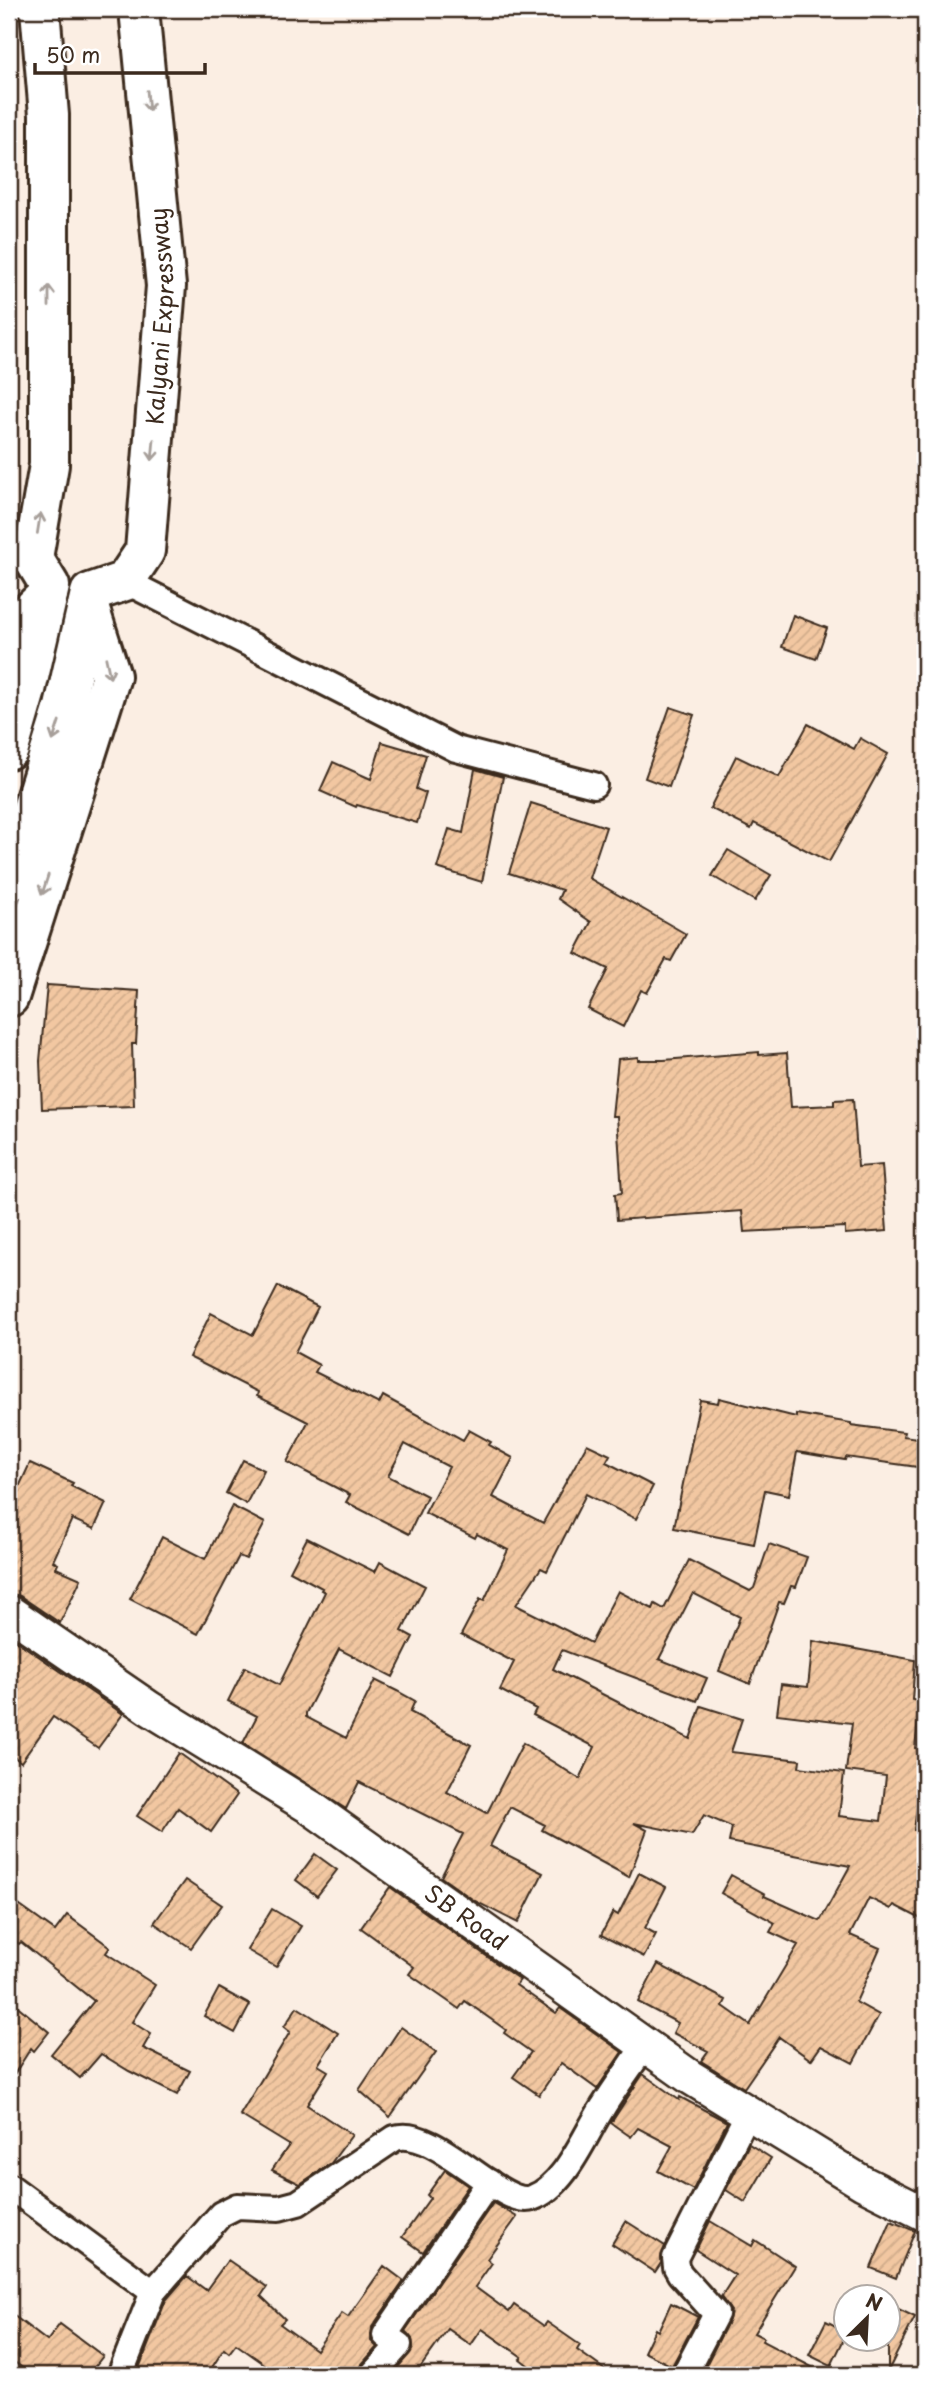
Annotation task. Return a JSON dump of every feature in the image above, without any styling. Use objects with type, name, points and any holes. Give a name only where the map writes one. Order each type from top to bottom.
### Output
[{"type":"highway","points":[[9,749],[49,590],[33,558],[49,465],[49,115],[40,9]]},
{"type":"highway","name":"Kalyani Expressway","points":[[101,592],[145,551],[166,286],[139,9]]},
{"type":"highway","points":[[9,644],[12,629],[49,590]]},
{"type":"highway","points":[[9,882],[101,592]]},
{"type":"highway","points":[[9,997],[111,676],[101,592]]},
{"type":"street","points":[[101,592],[456,748],[594,785]]},
{"type":"street","name":"SB Road","points":[[9,1612],[149,1708],[310,1807],[690,2077],[863,2183],[925,2214]]},
{"type":"street","points":[[120,2375],[153,2292],[221,2214],[237,2206],[279,2208],[298,2203],[395,2138],[402,2136],[419,2139],[460,2161],[520,2200],[532,2198],[555,2181],[583,2145],[594,2120],[645,2045]]},
{"type":"street","points":[[684,2375],[716,2314],[680,2274],[675,2258],[748,2113]]},
{"type":"street","points":[[372,2375],[399,2345],[385,2335],[489,2182]]},
{"type":"street","points":[[9,2186],[153,2292]]},
{"type":"building","points":[[793,615],[827,628],[816,659],[782,647]]},
{"type":"building","points":[[670,707],[694,715],[669,787],[645,778]]},
{"type":"building","points":[[808,724],[854,749],[860,738],[888,754],[829,862],[754,823],[751,829],[710,808],[736,756],[779,777]]},
{"type":"building","points":[[382,742],[426,755],[416,789],[426,793],[417,823],[357,805],[356,807],[320,791],[333,762],[371,779]]},
{"type":"building","points":[[475,769],[503,777],[482,882],[437,868],[449,829],[463,833]]},
{"type":"building","points":[[531,803],[606,827],[589,878],[686,934],[671,961],[666,959],[647,993],[641,990],[623,1027],[588,1009],[608,969],[575,953],[591,922],[558,899],[562,890],[509,873]]},
{"type":"building","points":[[728,850],[771,875],[755,901],[712,876]]},
{"type":"building","points":[[47,985],[139,991],[136,1044],[132,1044],[134,1106],[42,1109],[40,1061]]},
{"type":"building","points":[[759,1052],[759,1055],[787,1053],[791,1107],[834,1105],[834,1100],[853,1099],[858,1167],[882,1165],[887,1231],[845,1234],[845,1227],[744,1232],[742,1211],[617,1220],[615,1194],[622,1193],[617,1116],[612,1116],[618,1059],[638,1057],[638,1060],[664,1060]]},
{"type":"building","points":[[278,1286],[318,1307],[295,1352],[319,1365],[315,1372],[379,1404],[383,1396],[463,1440],[469,1430],[513,1458],[493,1497],[543,1523],[587,1444],[610,1455],[606,1462],[653,1486],[636,1519],[586,1494],[547,1571],[541,1568],[516,1605],[591,1643],[618,1591],[653,1609],[655,1604],[664,1609],[689,1560],[750,1591],[754,1588],[769,1544],[807,1557],[796,1587],[791,1586],[784,1603],[779,1602],[750,1684],[719,1671],[740,1617],[693,1593],[659,1659],[707,1678],[697,1701],[562,1650],[553,1669],[690,1739],[701,1706],[742,1719],[731,1752],[800,1760],[799,1767],[844,1773],[839,1816],[881,1821],[886,1776],[846,1771],[852,1723],[777,1714],[781,1684],[808,1687],[813,1641],[915,1660],[912,1700],[920,1701],[915,1748],[925,1749],[914,1830],[925,1831],[925,1921],[894,1905],[891,1909],[869,1898],[850,1935],[880,1948],[856,2002],[879,2015],[853,2063],[821,2046],[811,2060],[779,2037],[744,2088],[701,2061],[708,2051],[673,2033],[678,2023],[638,2002],[658,1964],[726,2000],[723,2006],[750,2025],[798,1945],[770,1932],[775,1923],[721,1893],[731,1875],[765,1894],[764,1896],[820,1921],[850,1866],[729,1842],[732,1827],[704,1815],[692,1835],[634,1823],[647,1830],[629,1877],[542,1830],[545,1825],[510,1807],[490,1846],[543,1873],[518,1923],[475,1901],[441,1877],[463,1834],[359,1782],[346,1809],[243,1743],[257,1716],[228,1701],[245,1667],[279,1685],[325,1592],[290,1571],[307,1538],[375,1572],[380,1562],[425,1586],[402,1631],[413,1637],[393,1677],[339,1649],[306,1717],[346,1738],[375,1680],[397,1691],[415,1701],[410,1712],[471,1745],[447,1792],[487,1813],[523,1743],[580,1779],[595,1747],[533,1715],[536,1709],[500,1690],[514,1662],[461,1635],[480,1599],[484,1601],[508,1550],[477,1534],[475,1538],[425,1513],[449,1467],[405,1444],[388,1476],[427,1496],[409,1534],[346,1502],[350,1495],[287,1462],[308,1422],[257,1396],[258,1392],[189,1357],[211,1313],[253,1335]]},
{"type":"building","points":[[719,1398],[796,1417],[796,1414],[904,1432],[903,1436],[925,1439],[925,1468],[797,1452],[789,1495],[765,1490],[754,1544],[674,1528],[700,1400],[718,1403]]},
{"type":"building","points":[[243,1460],[264,1470],[246,1504],[226,1493]]},
{"type":"building","points":[[30,1463],[73,1483],[71,1486],[106,1503],[94,1529],[72,1519],[53,1561],[58,1564],[56,1568],[81,1579],[60,1623],[20,1596],[9,1593],[9,1495],[14,1498]]},
{"type":"building","points":[[232,1506],[265,1523],[246,1559],[239,1556],[198,1634],[130,1599],[162,1537],[205,1559]]},
{"type":"building","points":[[9,1636],[123,1714],[98,1748],[53,1717],[21,1762],[9,1753]]},
{"type":"building","points":[[179,1753],[237,1795],[211,1832],[178,1808],[162,1832],[137,1816]]},
{"type":"building","points":[[315,1854],[337,1870],[317,1896],[296,1880]]},
{"type":"building","points":[[639,1873],[666,1887],[645,1928],[656,1934],[644,1957],[601,1935],[613,1912],[618,1915]]},
{"type":"building","points":[[185,1880],[222,1905],[191,1948],[154,1923]]},
{"type":"building","points":[[390,1887],[520,1980],[516,1985],[556,2013],[560,2008],[622,2052],[597,2089],[561,2063],[539,2095],[513,2077],[531,2052],[504,2033],[506,2030],[465,2001],[459,2009],[409,1974],[414,1967],[361,1928]]},
{"type":"building","points":[[9,1898],[55,1931],[67,1915],[110,1947],[106,1953],[155,1985],[132,2022],[151,2034],[143,2048],[190,2071],[177,2095],[101,2054],[80,2078],[51,2054],[94,2001],[21,1942],[19,1944],[9,1936]]},
{"type":"building","points":[[272,1909],[301,1926],[276,1967],[247,1950]]},
{"type":"building","points":[[219,1988],[250,2005],[235,2033],[204,2016]]},
{"type":"building","points":[[9,1999],[49,2032],[34,2051],[31,2048],[9,2082]]},
{"type":"building","points":[[297,2007],[338,2033],[318,2065],[328,2071],[307,2105],[352,2135],[331,2163],[300,2184],[272,2170],[289,2145],[240,2115],[290,2032],[284,2027]]},
{"type":"building","points":[[401,2027],[436,2052],[390,2117],[359,2090]]},
{"type":"building","points":[[643,2074],[679,2100],[680,2097],[727,2122],[693,2190],[658,2171],[672,2146],[638,2128],[631,2137],[611,2123]]},
{"type":"building","points":[[749,2144],[771,2158],[745,2202],[726,2190]]},
{"type":"building","points":[[445,2170],[468,2186],[423,2252],[402,2237],[430,2198],[427,2195]]},
{"type":"building","points":[[493,2203],[517,2217],[487,2259],[492,2263],[475,2287],[509,2312],[514,2305],[544,2326],[547,2322],[580,2345],[577,2350],[612,2375],[523,2375],[529,2366],[520,2359],[522,2357],[482,2329],[471,2345],[448,2329],[415,2375],[392,2375],[413,2348],[412,2339],[405,2331]]},
{"type":"building","points":[[626,2221],[665,2246],[661,2263],[655,2272],[612,2244]]},
{"type":"building","points":[[710,2221],[752,2246],[755,2240],[795,2266],[754,2333],[764,2338],[762,2341],[827,2375],[701,2375],[729,2320],[731,2311],[721,2297],[735,2275],[696,2250]]},
{"type":"building","points":[[891,2221],[915,2231],[896,2278],[871,2268]]},
{"type":"building","points":[[228,2260],[267,2287],[261,2296],[285,2319],[280,2324],[316,2350],[342,2313],[348,2317],[384,2266],[404,2281],[372,2327],[371,2341],[377,2347],[361,2365],[358,2375],[280,2375],[236,2344],[229,2353],[224,2349],[207,2375],[146,2375],[138,2371],[166,2300],[187,2276],[206,2290]]},
{"type":"building","points":[[671,2303],[698,2317],[672,2366],[644,2352],[655,2329],[658,2331]]},
{"type":"building","points":[[902,2311],[915,2317],[902,2343]]},
{"type":"building","points":[[9,2312],[47,2341],[60,2324],[103,2356],[88,2375],[32,2375],[9,2358]]},
{"type":"building","points":[[826,2321],[832,2324],[832,2352],[838,2352],[831,2366],[809,2355]]},
{"type":"building","points":[[888,2352],[898,2352],[888,2371]]}]
